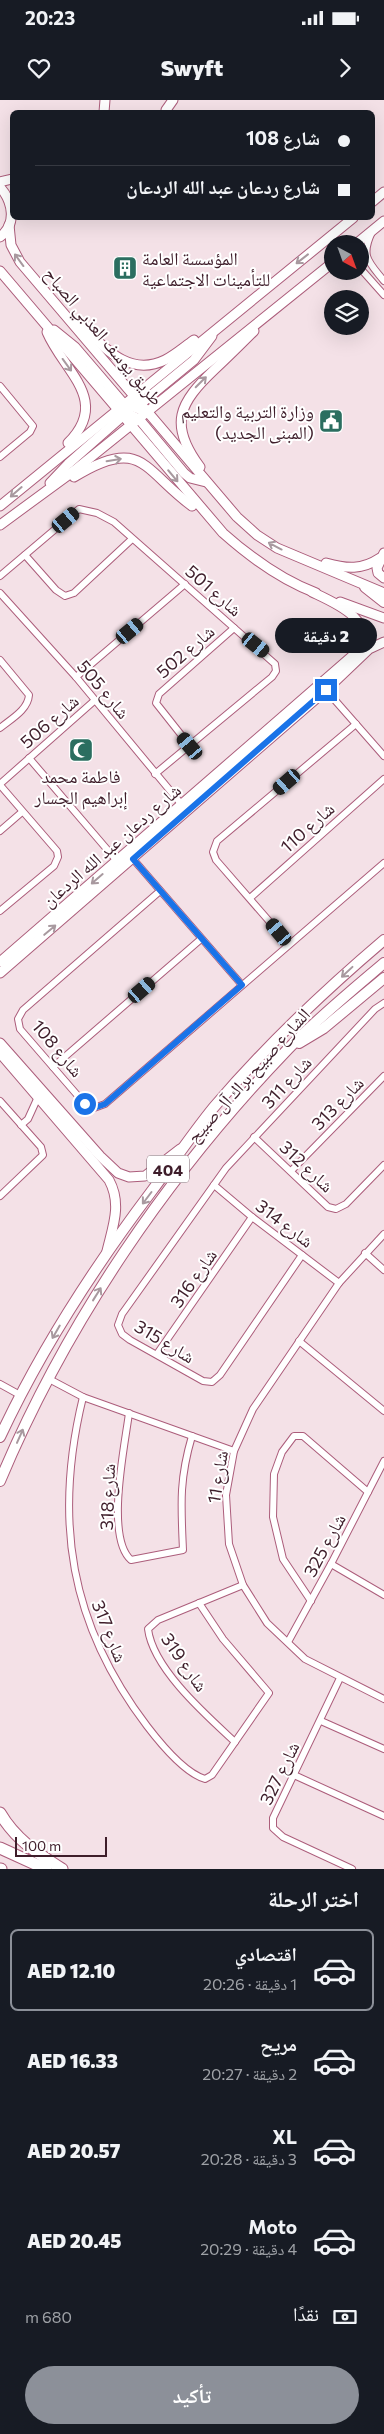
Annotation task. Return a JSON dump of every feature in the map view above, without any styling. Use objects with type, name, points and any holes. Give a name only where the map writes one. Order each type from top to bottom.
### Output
[{"type":"highway","points":[[0,1813],[11,1830],[27,1846],[62,1869]]},
{"type":"highway","points":[[0,1848],[46,1869]]},
{"type":"main road","points":[[365,587],[384,602]]},
{"type":"main road","name":"الشارع صبيح براك آل صبيح","points":[[0,1436],[20,1395],[67,1313],[107,1251],[198,1127],[233,1085],[324,993],[384,940]]},
{"type":"main road","points":[[370,975],[384,955]]},
{"type":"main road","name":"الشارع صبيح براك آل صبيح","points":[[0,1481],[24,1426],[49,1378],[88,1308],[130,1245],[216,1129],[289,1048],[384,963]]},
{"type":"main road","points":[[289,1048],[324,1028],[384,978]]},
{"type":"street","points":[[0,187],[7,195],[10,207]]},
{"type":"street","points":[[0,237],[10,220]]},
{"type":"street","points":[[134,395],[351,220]]},
{"type":"street","points":[[368,235],[384,221]]},
{"type":"street","name":"طريق يوسف العذبي الصباح","points":[[9,225],[10,245],[14,254],[134,395],[130,410],[148,412],[222,501],[257,535],[277,548],[300,556],[384,594]]},
{"type":"street","points":[[369,239],[374,230]]},
{"type":"street","points":[[369,264],[384,281]]},
{"type":"street","points":[[148,412],[282,301],[324,270]]},
{"type":"street","points":[[0,271],[45,325],[71,343],[184,473],[190,478],[206,482]]},
{"type":"street","points":[[369,278],[384,295]]},
{"type":"street","points":[[42,288],[113,356],[130,364],[149,365],[166,360],[265,289]]},
{"type":"street","points":[[222,501],[183,438],[180,418],[183,408],[187,398],[198,385],[282,301]]},
{"type":"street","points":[[0,506],[33,478],[75,436],[84,417],[85,407],[82,387],[52,344],[45,325]]},
{"type":"street","points":[[33,478],[130,410],[194,360],[215,330]]},
{"type":"street","points":[[0,386],[33,426],[30,432],[0,457]]},
{"type":"street","points":[[0,525],[24,505],[75,470],[131,425],[130,410]]},
{"type":"street","points":[[45,490],[68,464],[130,410]]},
{"type":"street","name":"طريق يوسف العذبي الصباح","points":[[131,425],[205,515],[244,552],[268,568],[312,592],[384,618]]},
{"type":"street","points":[[24,505],[99,463],[126,458],[147,465],[205,515]]},
{"type":"street","name":"شارع 501","points":[[0,576],[79,509],[98,513],[114,522],[266,654],[275,664],[276,671],[156,774]]},
{"type":"street","points":[[25,555],[56,590],[65,596],[74,594],[132,539]]},
{"type":"street","points":[[300,556],[353,569],[368,566],[382,555]]},
{"type":"street","points":[[382,555],[378,573],[384,578]]},
{"type":"street","points":[[76,677],[185,584]]},
{"type":"street","points":[[312,592],[337,604],[353,615],[362,630],[362,642],[368,641],[369,649]]},
{"type":"street","name":"شارع 505","points":[[0,593],[76,677],[94,702],[182,805]]},
{"type":"street","name":"شارع 502","points":[[190,746],[160,710],[156,703],[159,694],[234,628]]},
{"type":"street","name":"شارع ردعان عبد الله الردعان","points":[[0,962],[28,943],[133,859],[357,652],[362,642]]},
{"type":"street","name":"شارع ردعان عبد الله الردعان","points":[[66,911],[118,861],[182,805],[326,690],[369,649],[384,642]]},
{"type":"street","points":[[0,660],[29,694],[29,700],[23,709],[0,728]]},
{"type":"street","points":[[326,690],[384,756]]},
{"type":"street","name":"شارع 506","points":[[0,784],[94,702]]},
{"type":"street","points":[[289,944],[216,860],[213,852],[218,841],[356,724]]},
{"type":"street","points":[[29,758],[118,861]]},
{"type":"street","name":"شارع 110","points":[[250,898],[384,779]]},
{"type":"street","points":[[0,784],[57,851],[58,858],[54,866],[0,912]]},
{"type":"street","points":[[0,831],[22,812]]},
{"type":"street","points":[[133,859],[242,985]]},
{"type":"street","name":"شارع 108","points":[[160,892],[22,1010],[18,1018],[20,1029],[85,1104],[94,1108],[105,1104],[384,863]]},
{"type":"street","points":[[53,1067],[201,939]]},
{"type":"street","name":"شارع ردعان عبد الله الردعان","points":[[0,973],[28,943]]},
{"type":"street","name":"شارع 311","points":[[214,1186],[226,1168],[254,1137],[375,1009],[384,1003]]},
{"type":"street","points":[[0,1042],[118,1173],[128,1177],[145,1176],[186,1145]]},
{"type":"street","points":[[0,1053],[107,1176],[113,1187],[117,1211],[107,1251]]},
{"type":"street","name":"شارع 313","points":[[291,1172],[384,1076]]},
{"type":"street","points":[[21,1125],[28,1119],[38,1097]]},
{"type":"street","points":[[0,1101],[3,1110],[21,1125],[41,1147],[43,1155],[0,1196]]},
{"type":"street","name":"شارع 312","points":[[254,1137],[328,1207],[336,1210],[346,1204],[384,1165]]},
{"type":"street","name":"شارع 314","points":[[214,1186],[339,1283]]},
{"type":"street","name":"شارع 315","points":[[214,1186],[122,1314],[118,1325],[126,1337],[203,1381],[212,1382],[220,1375],[302,1255]]},
{"type":"street","name":"شارع 316","points":[[157,1354],[252,1217]]},
{"type":"street","name":"شارع 11","points":[[384,1234],[339,1283],[253,1409],[234,1451],[226,1495],[229,1544],[243,1585],[267,1623],[305,1659],[384,1699]]},
{"type":"street","points":[[365,1253],[384,1270]]},
{"type":"street","points":[[299,1341],[384,1411]]},
{"type":"street","points":[[49,1378],[83,1398],[234,1451]]},
{"type":"street","points":[[0,1384],[20,1395]]},
{"type":"street","name":"شارع 317","points":[[83,1398],[74,1436],[68,1486],[71,1549],[80,1595],[102,1656],[115,1682],[158,1740],[197,1777],[205,1779],[212,1775],[269,1693],[223,1639],[199,1603]]},
{"type":"street","name":"شارع 318","points":[[129,1413],[120,1474],[118,1515],[122,1550],[131,1560],[183,1550],[180,1489],[184,1463],[192,1436]]},
{"type":"street","points":[[311,1601],[283,1558],[273,1517],[274,1474],[282,1452],[294,1436],[303,1436],[368,1492]]},
{"type":"street","name":"شارع 325","points":[[288,1642],[384,1461]]},
{"type":"street","points":[[331,1564],[384,1594]]},
{"type":"street","name":"شارع 319","points":[[235,1742],[182,1690],[150,1640],[148,1629],[158,1620],[243,1585]]},
{"type":"street","name":"شارع 327","points":[[340,1678],[273,1818],[273,1828],[283,1838],[352,1869]]},
{"type":"street","points":[[321,1721],[384,1749]]},
{"type":"street","points":[[294,1775],[384,1816]]},
{"type":"place","name":"المؤسسة العامة للتأمينات الاجتماعية","points":[[125,268]]},
{"type":"place","name":"وزارة التربية والتعليم (المبنى الجديد)","points":[[331,421]]},
{"type":"place","name":"فاطمة محمد إبراهيم الجسار","points":[[81,750]]},
{"type":"route","points":[[85,1104],[94,1108],[105,1104],[242,985],[133,859],[326,690]]}]
